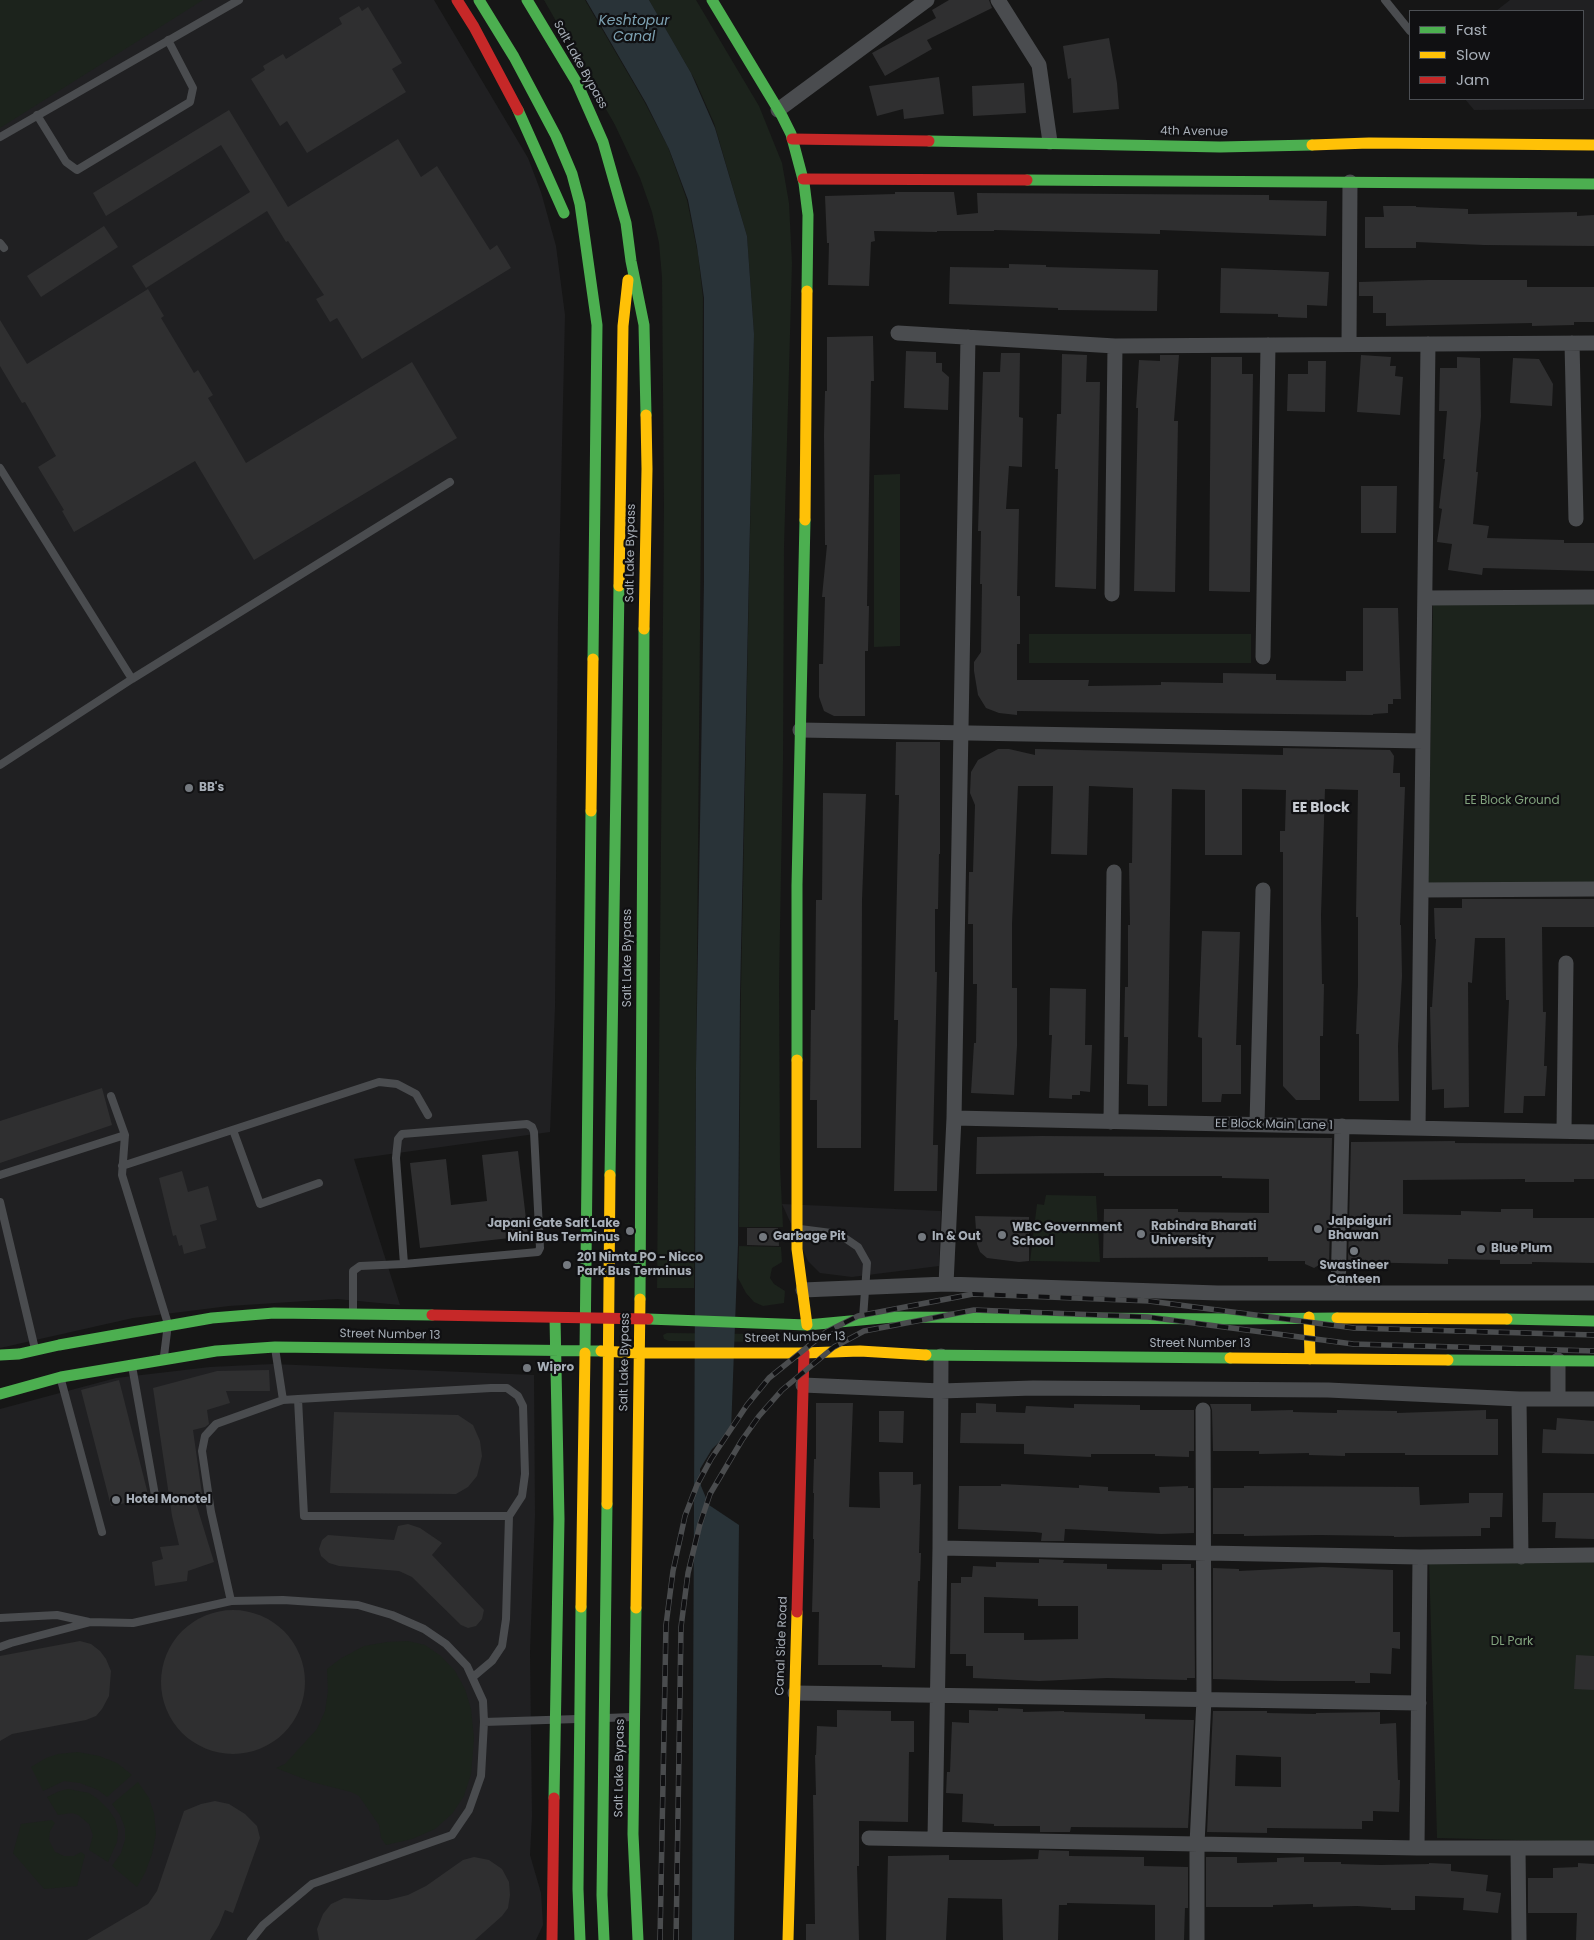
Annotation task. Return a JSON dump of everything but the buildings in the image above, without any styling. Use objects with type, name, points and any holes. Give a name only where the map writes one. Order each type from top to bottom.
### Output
[{"type":"main road","points":[[457,0],[474,27],[515,104],[564,213],[584,234]]},
{"type":"main road","points":[[479,0],[514,57],[556,136],[572,174],[580,204],[598,325],[578,1889],[580,1940]]},
{"type":"main road","name":"Salt Lake Bypass","points":[[526,0],[577,83],[603,142],[626,223],[631,261],[644,325],[647,469],[643,687],[640,1319],[638,1353],[633,1834],[638,1940]]},
{"type":"main road","points":[[712,0],[778,110],[792,139],[803,180],[808,225],[806,460],[797,885],[797,1249],[803,1290],[802,1325]]},
{"type":"main road","name":"4th Avenue","points":[[792,139],[1050,142],[1220,151],[1369,143],[1594,145]]},
{"type":"main road","points":[[803,180],[1219,177],[1350,182],[1594,184]]},
{"type":"main road","points":[[604,1940],[602,1895],[623,326],[631,261]]},
{"type":"main road","name":"Street Number 13","points":[[0,1354],[19,1354],[168,1324],[274,1313],[670,1319],[802,1325],[893,1317],[1407,1317],[1594,1321]]},
{"type":"main road","points":[[552,1940],[559,1518],[555,1318]]},
{"type":"main road","points":[[1309,1318],[1310,1358]]},
{"type":"main road","name":"Street Number 13","points":[[0,1394],[60,1377],[132,1364],[216,1351],[275,1347],[638,1353],[860,1351],[940,1356],[1594,1361]]},
{"type":"main road","name":"Canal Side Road","points":[[788,1940],[804,1353]]},
{"type":"street","points":[[778,110],[927,0]]},
{"type":"street","points":[[998,0],[1039,65],[1050,142]]},
{"type":"street","points":[[1349,344],[1350,182]]},
{"type":"street","points":[[898,333],[1115,346],[1594,343]]},
{"type":"street","points":[[946,1284],[954,1118],[968,337]]},
{"type":"street","points":[[1572,343],[1576,519]]},
{"type":"street","points":[[1418,1128],[1428,344]]},
{"type":"street","points":[[1263,657],[1268,345]]},
{"type":"street","points":[[1112,594],[1115,346]]},
{"type":"street","points":[[1425,598],[1594,596]]},
{"type":"street","points":[[800,730],[1423,741]]},
{"type":"street","points":[[1111,1122],[1114,872]]},
{"type":"street","points":[[1421,890],[1594,888]]},
{"type":"street","points":[[1258,1124],[1263,890]]},
{"type":"street","points":[[1564,1131],[1566,963]]},
{"type":"street","name":"EE Block Main Lane 1","points":[[954,1118],[1594,1132]]},
{"type":"street","points":[[1338,1294],[1342,1126]]},
{"type":"street","points":[[803,1290],[946,1284],[1194,1292],[1338,1294],[1594,1293]]},
{"type":"street","points":[[1405,1294],[1407,1317]]},
{"type":"street","points":[[935,1838],[940,1548],[940,1356]]},
{"type":"street","points":[[1558,1360],[1558,1399]]},
{"type":"street","points":[[803,1384],[941,1391],[1033,1388],[1328,1390],[1519,1399],[1594,1399]]},
{"type":"street","points":[[1519,1399],[1522,1556]]},
{"type":"street","points":[[1197,1940],[1197,1844],[1204,1700],[1203,1410]]},
{"type":"street","points":[[940,1548],[1420,1557],[1594,1556]]},
{"type":"street","points":[[1417,1848],[1420,1557]]},
{"type":"street","points":[[794,1693],[1419,1703]]},
{"type":"street","points":[[868,1838],[1417,1848],[1594,1848]]},
{"type":"street","points":[[1518,1848],[1519,1940]]},
{"type":"lane","points":[[0,137],[240,0]]},
{"type":"lane","points":[[1389,2],[1409,30]]},
{"type":"lane","points":[[37,115],[66,162],[77,170],[190,102],[193,88],[168,40]]},
{"type":"lane","points":[[0,468],[132,679]]},
{"type":"lane","points":[[0,766],[132,679],[450,482]]},
{"type":"lane","points":[[122,1166],[379,1082],[397,1084],[416,1094],[428,1115]]},
{"type":"lane","points":[[110,1096],[125,1135],[122,1175],[168,1324],[164,1359]]},
{"type":"lane","points":[[353,1314],[353,1271],[360,1266],[404,1264],[538,1252],[540,1248],[534,1132],[532,1127],[527,1124],[402,1134],[398,1139],[396,1158],[404,1264]]},
{"type":"lane","points":[[233,1130],[260,1204],[319,1183]]},
{"type":"lane","points":[[0,1175],[125,1135]]},
{"type":"lane","points":[[0,1202],[35,1351]]},
{"type":"lane","points":[[798,1229],[839,1234],[858,1247],[867,1263],[863,1320]]},
{"type":"lane","points":[[275,1347],[283,1400]]},
{"type":"lane","points":[[132,1364],[156,1502]]},
{"type":"lane","points":[[60,1377],[102,1532]]},
{"type":"lane","points":[[231,1601],[211,1512],[202,1452],[206,1436],[216,1424],[283,1400],[507,1388],[518,1396],[523,1406],[525,1474],[522,1496],[509,1516],[506,1619],[502,1646],[492,1661],[473,1677]]},
{"type":"lane","points":[[298,1399],[304,1516],[509,1516]]},
{"type":"lane","points":[[0,1618],[57,1614],[89,1622],[133,1623],[231,1601],[283,1600],[358,1605],[424,1629],[446,1644],[467,1666],[482,1701],[484,1722],[481,1776],[469,1810],[452,1835],[312,1884],[263,1925],[251,1940]]},
{"type":"lane","points":[[0,1647],[11,1642],[89,1622]]},
{"type":"lane","points":[[595,1719],[634,1717]]},
{"type":"lane","points":[[484,1722],[585,1719]]},
{"type":"shaded area","points":[[0,0],[434,0],[528,158],[541,192],[556,246],[565,315],[558,620],[555,1007],[550,1132],[354,1159],[400,1305],[337,1299],[229,1306],[133,1318],[0,1348]]},
{"type":"shaded area","points":[[1510,0],[1594,0],[1594,109],[1474,110],[1466,100],[1584,100],[1584,10],[1497,10]]},
{"type":"shaded area","points":[[782,1204],[941,1211],[939,1266],[852,1277],[820,1273],[808,1261]]},
{"type":"shaded area","points":[[273,1364],[534,1375],[535,1515],[530,1652],[532,1816],[530,1855],[541,1893],[543,1925],[536,1940],[0,1940],[0,1409],[116,1378],[210,1367]]},
{"type":"green space","points":[[0,0],[203,0],[0,128]]},
{"type":"green space","points":[[544,0],[585,0],[644,101],[668,147],[687,200],[698,254],[703,298],[694,1288],[657,1288],[664,505],[662,277],[659,243],[652,212],[640,178],[615,125]]},
{"type":"green space","points":[[649,0],[696,0],[759,106],[782,163],[789,203],[792,263],[784,547],[779,984],[780,1166],[783,1227],[739,1227],[741,988],[754,333],[747,236],[714,123],[695,80]]},
{"type":"green space","points":[[900,474],[900,646],[874,647],[874,475]]},
{"type":"green space","name":"EE Block Ground","points":[[1594,603],[1594,883],[1428,884],[1433,604]]},
{"type":"green space","points":[[1029,634],[1251,634],[1251,663],[1029,663]]},
{"type":"green space","points":[[1046,1195],[1096,1196],[1100,1262],[1030,1261],[1037,1204],[1044,1205]]},
{"type":"green space","points":[[739,1246],[781,1247],[782,1262],[772,1268],[770,1278],[774,1284],[785,1291],[784,1303],[763,1306],[754,1302],[746,1293],[738,1278]]},
{"type":"green space","points":[[667,1333],[762,1334],[764,1338],[762,1342],[669,1341],[664,1339],[663,1335]]},
{"type":"green space","name":"DL Park","points":[[1429,1559],[1594,1560],[1594,1842],[1437,1838]]},
{"type":"green space","points":[[408,1641],[425,1645],[441,1656],[455,1671],[465,1689],[471,1709],[474,1738],[471,1774],[464,1796],[452,1814],[435,1829],[412,1839],[386,1845],[381,1838],[379,1825],[359,1796],[351,1792],[312,1782],[276,1768],[285,1764],[317,1729],[325,1711],[328,1691],[327,1669],[340,1659],[364,1646]]},
{"type":"green space","points":[[78,1752],[99,1756],[117,1763],[132,1775],[107,1797],[98,1790],[80,1783],[64,1781],[43,1791],[31,1767],[46,1758],[58,1754]]},
{"type":"green space","points":[[138,1782],[149,1798],[154,1813],[156,1834],[152,1854],[137,1887],[112,1866],[121,1853],[125,1840],[125,1828],[120,1815],[112,1804]]},
{"type":"green space","points":[[68,1789],[89,1793],[108,1809],[115,1819],[118,1831],[117,1842],[108,1862],[89,1850],[93,1835],[89,1824],[78,1815],[72,1813],[58,1815],[47,1797]]},
{"type":"green space","points":[[52,1820],[55,1823],[50,1831],[49,1840],[55,1852],[64,1856],[74,1856],[81,1852],[85,1855],[77,1886],[44,1889],[13,1853],[21,1824]]},
{"type":"water","name":"Keshtopur Canal","points":[[586,0],[649,0],[691,73],[715,128],[747,236],[754,334],[740,996],[738,1244],[731,1431],[712,1449],[700,1469],[701,1486],[709,1505],[739,1525],[734,1940],[692,1940],[696,1068],[704,581],[704,298],[688,200],[669,149],[646,103]]},
{"type":"railway","points":[[660,1940],[666,1625],[673,1571],[685,1516],[697,1485],[711,1459],[747,1405],[769,1378],[826,1332],[858,1316],[973,1294],[1149,1301],[1354,1328],[1594,1335]]},
{"type":"railway","points":[[676,1940],[681,1627],[688,1573],[700,1524],[710,1494],[742,1440],[759,1416],[782,1390],[834,1347],[864,1331],[974,1310],[1148,1317],[1353,1344],[1594,1351]]},
{"type":"traffic: fast","points":[[479,0],[514,57],[556,136],[572,174],[580,204],[597,325],[593,659]]},
{"type":"traffic: fast","points":[[527,0],[577,83],[603,142],[626,223],[631,261],[644,325],[646,415]]},
{"type":"traffic: fast","points":[[712,0],[791,134],[804,183],[808,215],[807,291]]},
{"type":"traffic: fast","points":[[518,110],[564,213]]},
{"type":"traffic: fast","points":[[929,141],[1220,147],[1312,145]]},
{"type":"traffic: fast","points":[[1027,180],[1594,184]]},
{"type":"traffic: fast","points":[[797,1060],[797,885],[805,520]]},
{"type":"traffic: fast","points":[[610,1175],[619,586]]},
{"type":"traffic: fast","points":[[640,1299],[644,629]]},
{"type":"traffic: fast","points":[[585,1353],[591,811]]},
{"type":"traffic: fast","points":[[0,1355],[19,1354],[59,1345],[212,1318],[274,1313],[432,1315]]},
{"type":"traffic: fast","points":[[648,1319],[807,1325],[893,1317],[1337,1318]]},
{"type":"traffic: fast","points":[[554,1798],[559,1519],[555,1318]]},
{"type":"traffic: fast","points":[[1507,1319],[1594,1321]]},
{"type":"traffic: fast","points":[[0,1394],[61,1377],[216,1351],[275,1347],[601,1351]]},
{"type":"traffic: fast","points":[[926,1355],[1230,1358]]},
{"type":"traffic: fast","points":[[1448,1360],[1594,1361]]},
{"type":"traffic: fast","points":[[604,1940],[602,1895],[607,1504]]},
{"type":"traffic: fast","points":[[580,1940],[578,1889],[581,1607]]},
{"type":"traffic: fast","points":[[636,1608],[633,1834],[638,1940]]},
{"type":"traffic: slow","points":[[1312,145],[1369,143],[1594,145]]},
{"type":"traffic: slow","points":[[619,586],[623,326],[628,280]]},
{"type":"traffic: slow","points":[[805,520],[807,291]]},
{"type":"traffic: slow","points":[[644,629],[647,469],[646,415]]},
{"type":"traffic: slow","points":[[591,811],[593,659]]},
{"type":"traffic: slow","points":[[797,1060],[797,1249],[807,1325]]},
{"type":"traffic: slow","points":[[607,1504],[610,1175]]},
{"type":"traffic: slow","points":[[636,1608],[640,1299]]},
{"type":"traffic: slow","points":[[1309,1317],[1310,1359]]},
{"type":"traffic: slow","points":[[1337,1318],[1507,1319]]},
{"type":"traffic: slow","points":[[601,1351],[638,1353],[860,1351],[926,1355]]},
{"type":"traffic: slow","points":[[581,1607],[585,1353]]},
{"type":"traffic: slow","points":[[1230,1358],[1448,1360]]},
{"type":"traffic: slow","points":[[788,1940],[797,1612]]},
{"type":"traffic: jam","points":[[457,0],[474,27],[518,110]]},
{"type":"traffic: jam","points":[[792,139],[929,141]]},
{"type":"traffic: jam","points":[[803,179],[1027,180]]},
{"type":"traffic: jam","points":[[432,1315],[648,1319]]},
{"type":"traffic: jam","points":[[797,1612],[804,1353]]},
{"type":"traffic: jam","points":[[552,1940],[554,1798]]},
{"type":"place","name":"BB's","points":[[189,788]]},
{"type":"place","name":"Jalpaiguri Bhawan","points":[[1318,1229]]},
{"type":"place","name":"Japani Gate Salt Lake Mini Bus Terminus","points":[[630,1231]]},
{"type":"place","name":"Rabindra Bharati University","points":[[1141,1234]]},
{"type":"place","name":"WBC Government School","points":[[1002,1235]]},
{"type":"place","name":"Garbage Pit","points":[[763,1237]]},
{"type":"place","name":"In & Out","points":[[922,1237]]},
{"type":"place","name":"Blue Plum","points":[[1481,1249]]},
{"type":"place","name":"Swastineer Canteen","points":[[1354,1251]]},
{"type":"place","name":"201 Nimta PO - Nicco Park Bus Terminus","points":[[567,1265]]},
{"type":"place","name":"Wipro","points":[[527,1368]]},
{"type":"place","name":"Hotel Monotel","points":[[116,1500]]},
{"type":"district","name":"EE Block","points":[[1321,808]]}]
